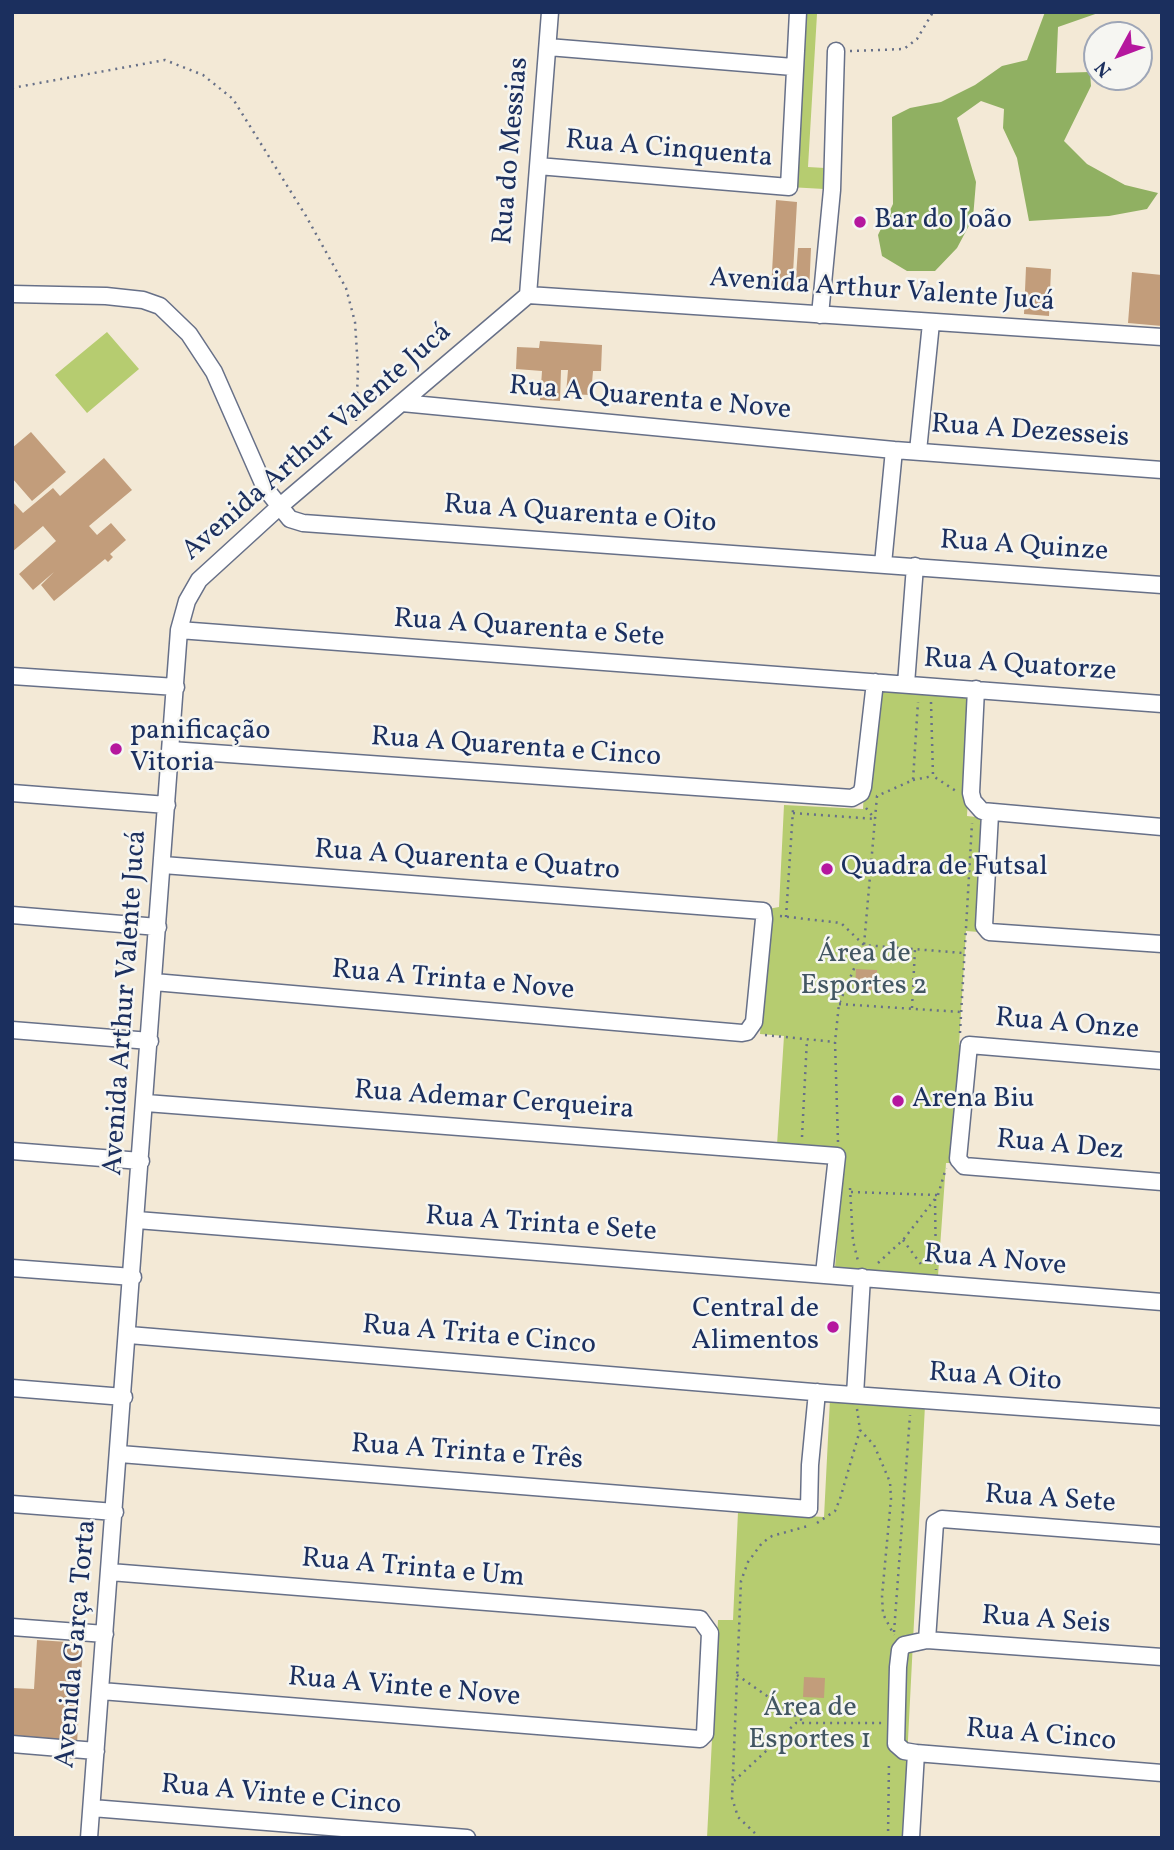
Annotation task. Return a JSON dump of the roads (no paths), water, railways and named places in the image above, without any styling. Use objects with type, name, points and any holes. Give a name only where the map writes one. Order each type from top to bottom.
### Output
[{"type":"street","name":"Rua do Messias","points":[[528,295],[550,12]]},
{"type":"street","name":"Rua A Cinquenta","points":[[538,166],[789,187],[793,67],[798,12]]},
{"type":"street","points":[[548,47],[793,67]]},
{"type":"street","points":[[820,315],[832,190],[836,51]]},
{"type":"street","points":[[12,293],[106,296],[143,300],[160,306],[189,334],[214,372],[265,488],[279,508]]},
{"type":"street","name":"Avenida Arthur Valente Jucá","points":[[120,1454],[179,630],[187,601],[199,580],[355,442],[528,295],[1162,337]]},
{"type":"street","points":[[918,451],[931,323]]},
{"type":"street","name":"Rua A Quarenta e Nove","points":[[402,403],[894,450]]},
{"type":"street","points":[[883,564],[894,450]]},
{"type":"street","name":"Rua A Dezesseis","points":[[894,450],[1162,470]]},
{"type":"street","name":"Rua A Quarenta e Oito","points":[[279,508],[290,519],[303,523],[883,564]]},
{"type":"street","name":"Rua A Quinze","points":[[883,564],[1162,585]]},
{"type":"street","points":[[915,566],[919,685]]},
{"type":"street","name":"Rua A Quarenta e Sete","points":[[179,630],[875,682]]},
{"type":"street","points":[[12,676],[176,687]]},
{"type":"street","name":"Rua A Quatorze","points":[[875,682],[1162,704]]},
{"type":"street","name":"Rua A Quarenta e Cinco","points":[[171,750],[794,796],[858,796],[863,787],[875,682]]},
{"type":"street","points":[[976,689],[973,801],[982,811],[990,814],[1162,827]]},
{"type":"street","points":[[12,793],[167,805]]},
{"type":"street","points":[[990,814],[984,926],[989,932],[1162,944]]},
{"type":"street","name":"Rua A Quarenta e Quatro","points":[[163,864],[763,911],[765,914],[754,1022],[747,1032]]},
{"type":"street","points":[[12,915],[158,926]]},
{"type":"street","name":"Rua A Trinta e Nove","points":[[155,982],[747,1032]]},
{"type":"street","points":[[12,1030],[150,1041]]},
{"type":"street","name":"Rua A Onze","points":[[953,1158],[964,1042],[1162,1060]]},
{"type":"street","name":"Rua Ademar Cerqueira","points":[[146,1103],[802,1151],[838,1157],[824,1274]]},
{"type":"street","points":[[12,1151],[141,1161]]},
{"type":"street","name":"Rua A Dez","points":[[953,1158],[964,1166],[1162,1182]]},
{"type":"street","name":"Rua A Trinta e Sete","points":[[137,1220],[824,1274]]},
{"type":"street","points":[[12,1268],[133,1277]]},
{"type":"street","name":"Rua A Nove","points":[[824,1274],[1162,1302]]},
{"type":"street","points":[[855,1395],[862,1278]]},
{"type":"street","name":"Rua A Trita e Cinco","points":[[129,1335],[821,1392]]},
{"type":"street","points":[[12,1388],[124,1397]]},
{"type":"street","name":"Rua A Oito","points":[[821,1392],[1162,1417]]},
{"type":"street","name":"Rua A Trinta e Três","points":[[120,1454],[809,1509],[810,1465],[821,1392]]},
{"type":"street","name":"Avenida Garça Torta","points":[[89,1838],[120,1454]]},
{"type":"street","points":[[12,1504],[115,1512]]},
{"type":"street","name":"Rua A Sete","points":[[927,1640],[935,1523],[942,1519],[1162,1536]]},
{"type":"street","name":"Rua A Trinta e Um","points":[[110,1572],[700,1619],[708,1627],[703,1737]]},
{"type":"street","points":[[12,1627],[105,1634]]},
{"type":"street","points":[[911,1838],[916,1753],[904,1751],[896,1744],[898,1667],[900,1650],[904,1645],[927,1640]]},
{"type":"street","name":"Rua A Seis","points":[[927,1640],[1162,1657]]},
{"type":"street","name":"Rua A Vinte e Nove","points":[[101,1691],[703,1737]]},
{"type":"street","points":[[12,1744],[96,1751]]},
{"type":"street","name":"Rua A Cinco","points":[[916,1753],[1162,1773]]},
{"type":"street","name":"Rua A Vinte e Cinco","points":[[92,1808],[467,1838]]},
{"type":"place","name":"Bar do João","points":[[860,222]]},
{"type":"place","name":"panificação Vitoria","points":[[116,749]]},
{"type":"place","name":"Quadra de Futsal","points":[[827,869]]},
{"type":"place","name":"Arena Biu","points":[[898,1101]]},
{"type":"place","name":"Central de Alimentos","points":[[833,1327]]},
{"type":"park label","name":"Área de Esportes 2","points":[[864,972]]},
{"type":"park label","name":"Área de Esportes 1","points":[[810,1726]]}]
